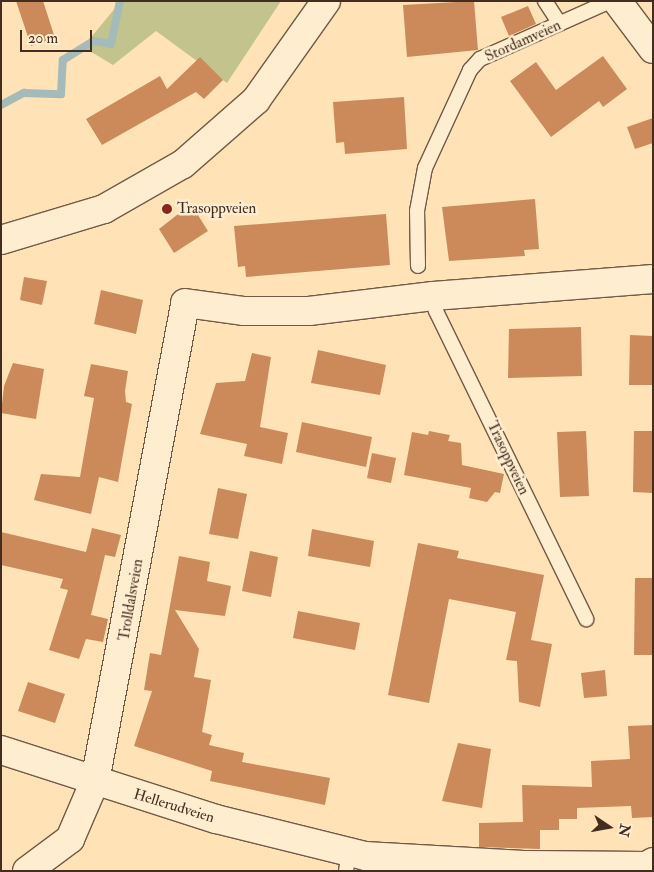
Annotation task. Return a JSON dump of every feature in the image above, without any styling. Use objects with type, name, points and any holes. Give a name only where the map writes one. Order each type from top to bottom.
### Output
[{"type":"street","points":[[1,240],[104,209],[183,164],[256,100],[326,1]]},
{"type":"street","points":[[617,1],[653,49]]},
{"type":"street","points":[[433,296],[653,279]]},
{"type":"street","name":"Trolldalsveien","points":[[27,871],[70,839],[95,781],[185,303],[244,311],[309,311],[433,296]]},
{"type":"street","name":"Hellerudveien","points":[[1,750],[260,832],[348,862],[648,866]]},
{"type":"lane","points":[[545,1],[560,24]]},
{"type":"lane","name":"Stordamveien","points":[[418,266],[417,212],[430,155],[475,64],[610,1]]},
{"type":"lane","name":"Trasoppveien","points":[[433,296],[436,311],[586,619]]},
{"type":"green space","points":[[121,1],[281,1],[227,83],[156,31],[113,65],[83,47]]},
{"type":"building","points":[[16,1],[43,1],[55,38],[31,46]]},
{"type":"building","points":[[474,1],[478,50],[407,57],[403,5]]},
{"type":"building","points":[[528,6],[536,24],[509,36],[501,17]]},
{"type":"building","points":[[603,56],[627,89],[603,107],[599,101],[551,137],[510,81],[536,62],[556,90]]},
{"type":"building","points":[[200,57],[223,80],[204,99],[196,92],[102,145],[86,119],[160,76],[167,89]]},
{"type":"building","points":[[404,97],[407,149],[345,154],[344,142],[336,143],[333,102]]},
{"type":"building","points":[[653,118],[653,143],[635,149],[627,127]]},
{"type":"building","points":[[535,199],[539,249],[524,250],[525,256],[449,261],[442,207]]},
{"type":"building","points":[[191,204],[208,231],[174,253],[159,229]]},
{"type":"building","points":[[386,214],[390,265],[246,277],[245,266],[238,267],[234,226]]},
{"type":"building","points":[[24,277],[47,281],[42,305],[20,300]]},
{"type":"building","points":[[101,290],[143,300],[136,334],[94,324]]},
{"type":"building","points":[[581,327],[582,376],[508,378],[509,329]]},
{"type":"building","points":[[630,335],[653,336],[653,385],[629,385]]},
{"type":"building","points":[[318,350],[386,365],[380,395],[311,383]]},
{"type":"building","points":[[252,353],[271,357],[260,427],[288,433],[282,464],[244,456],[247,444],[200,434],[216,383],[245,381]]},
{"type":"building","points":[[13,363],[44,369],[36,419],[1,413],[4,386]]},
{"type":"building","points":[[91,364],[128,371],[125,391],[126,402],[132,404],[118,482],[99,477],[91,514],[34,500],[41,474],[80,477],[94,398],[84,396]]},
{"type":"building","points":[[302,422],[372,437],[366,467],[296,452]]},
{"type":"building","points":[[429,431],[450,435],[448,441],[461,443],[462,465],[504,474],[500,493],[495,492],[487,502],[469,498],[471,488],[404,475],[412,432],[428,435]]},
{"type":"building","points":[[586,431],[589,496],[560,497],[557,432]]},
{"type":"building","points":[[634,431],[653,431],[653,493],[633,492]]},
{"type":"building","points":[[372,453],[396,458],[391,483],[367,478]]},
{"type":"building","points":[[218,488],[247,494],[238,539],[209,534]]},
{"type":"building","points":[[92,528],[121,535],[115,557],[105,555],[91,615],[108,619],[103,642],[86,639],[79,659],[49,650],[68,590],[60,588],[63,579],[1,565],[1,532],[86,552]]},
{"type":"building","points":[[312,529],[374,541],[370,567],[308,556]]},
{"type":"building","points":[[418,543],[459,551],[457,558],[544,575],[531,640],[552,644],[540,707],[519,702],[517,661],[506,660],[516,612],[449,599],[429,703],[388,695]]},
{"type":"building","points":[[250,551],[278,557],[271,597],[242,591]]},
{"type":"building","points":[[179,556],[210,562],[207,581],[231,586],[225,616],[175,610],[199,649],[194,677],[211,680],[202,732],[212,735],[209,745],[244,753],[242,762],[330,778],[325,805],[210,781],[212,771],[134,746],[152,691],[144,690],[150,653],[161,655]]},
{"type":"building","points":[[635,578],[653,578],[653,655],[634,655]]},
{"type":"building","points":[[298,611],[360,623],[355,650],[293,638]]},
{"type":"building","points":[[605,670],[607,696],[584,698],[581,673]]},
{"type":"building","points":[[28,682],[65,694],[55,723],[18,711]]},
{"type":"building","points":[[653,725],[653,817],[632,818],[631,806],[577,808],[577,819],[559,819],[559,830],[540,830],[540,849],[479,847],[479,823],[523,822],[522,785],[592,787],[591,761],[630,759],[628,726]]},
{"type":"building","points":[[458,743],[491,749],[482,808],[442,801]]},
{"type":"waterway","points":[[1,105],[24,93],[61,94],[63,60],[93,41],[111,44],[120,1]]},
{"type":"place","name":"Trasoppveien","points":[[167,209]]}]
